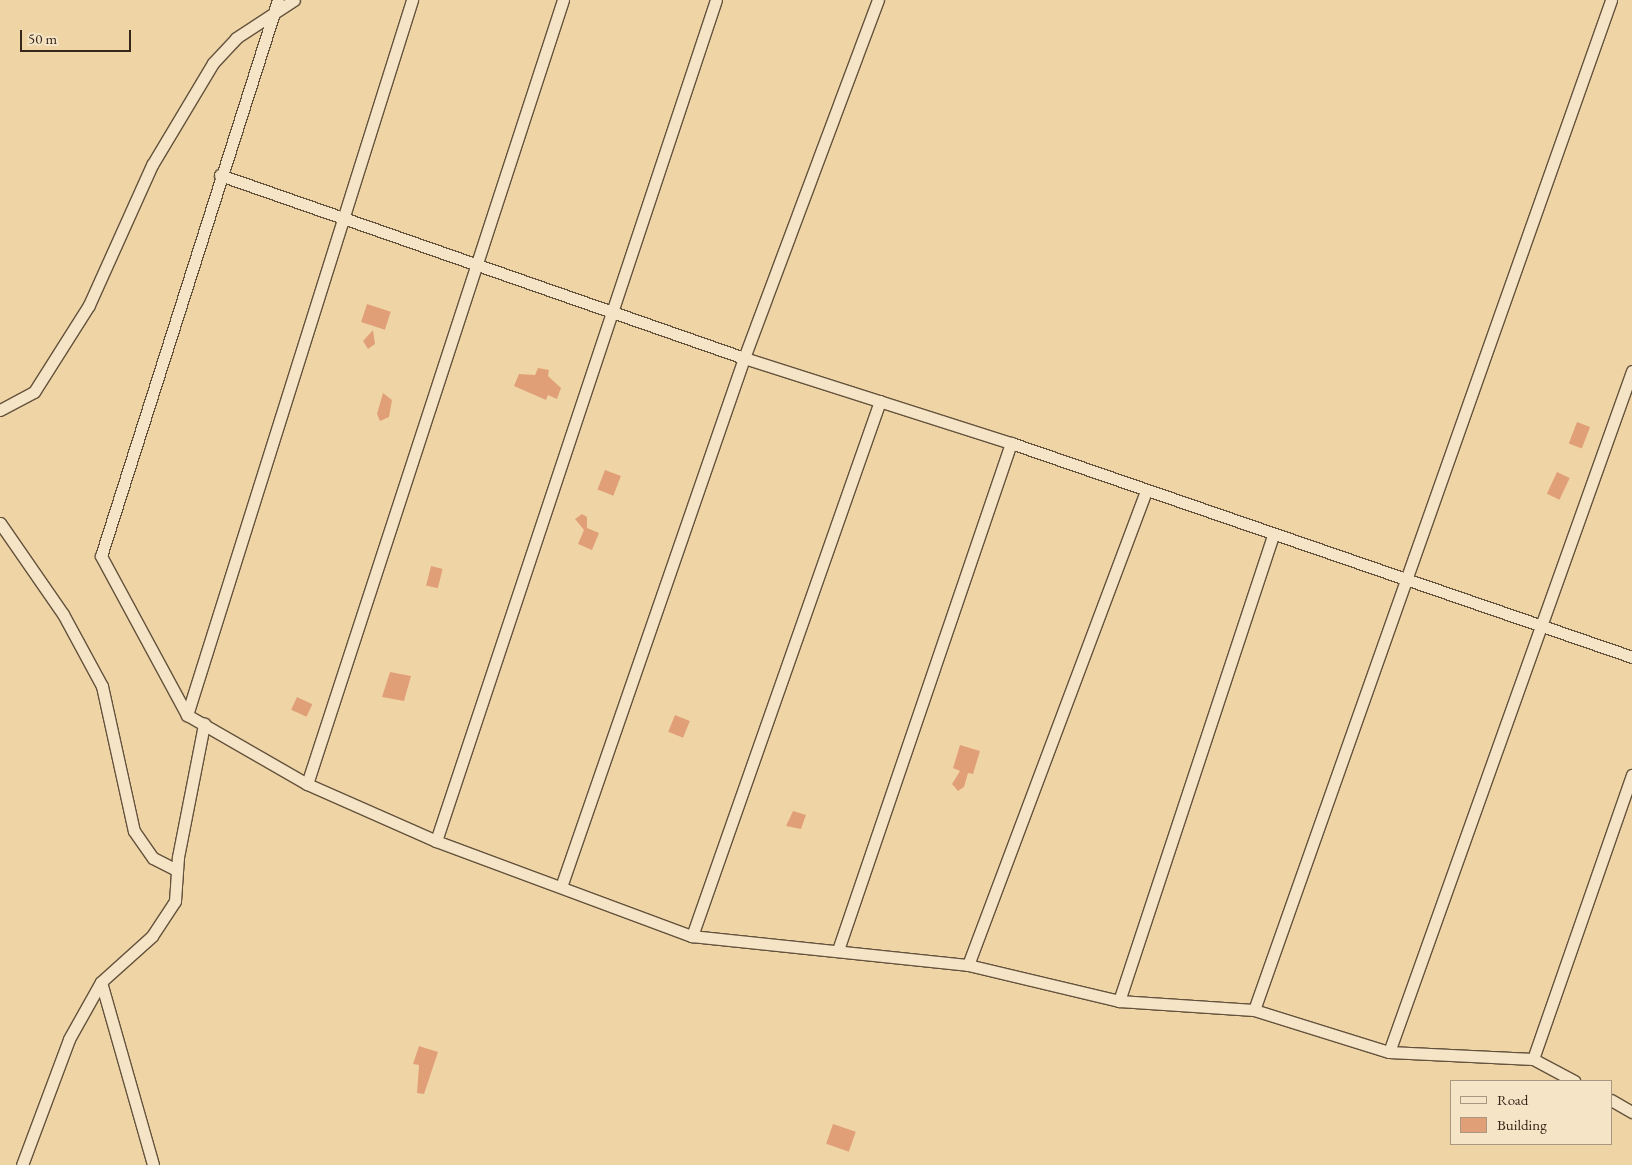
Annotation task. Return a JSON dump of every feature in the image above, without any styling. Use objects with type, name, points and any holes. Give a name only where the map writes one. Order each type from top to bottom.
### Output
[{"type":"street","points":[[0,410],[34,392],[89,306],[152,165],[213,63],[236,38],[277,4],[294,0]]},
{"type":"street","points":[[187,714],[346,218],[412,0]]},
{"type":"street","points":[[306,784],[474,262],[563,0]]},
{"type":"street","points":[[436,841],[716,0]]},
{"type":"street","points":[[562,884],[744,358],[878,0]]},
{"type":"street","points":[[1254,1010],[1611,0]]},
{"type":"street","points":[[277,4],[220,175],[101,556],[187,714],[306,784],[436,841],[562,884],[692,936],[968,965],[1119,1001],[1254,1010],[1389,1052],[1533,1060],[1572,1080]]},
{"type":"street","points":[[220,175],[612,309],[744,358],[1011,444],[1632,657]]},
{"type":"street","points":[[1389,1052],[1543,627],[1632,371]]},
{"type":"street","points":[[692,936],[880,401]]},
{"type":"street","points":[[838,950],[1011,444]]},
{"type":"street","points":[[968,965],[1146,491]]},
{"type":"street","points":[[0,523],[63,614],[102,686],[134,831],[153,858],[177,870]]},
{"type":"street","points":[[1119,1001],[1273,534]]},
{"type":"street","points":[[22,1165],[70,1039],[101,982],[152,936],[175,901],[177,870],[204,724]]},
{"type":"street","points":[[1533,1060],[1632,776]]},
{"type":"street","points":[[101,982],[152,1165]]},
{"type":"street","points":[[1612,1101],[1632,1112]]},
{"type":"building","points":[[367,304],[391,312],[385,330],[361,322]]},
{"type":"building","points":[[373,330],[375,344],[368,349],[363,341]]},
{"type":"building","points":[[538,368],[549,370],[548,376],[561,388],[557,399],[548,395],[546,400],[514,386],[519,374],[535,375]]},
{"type":"building","points":[[383,393],[392,400],[389,417],[380,421],[377,414]]},
{"type":"building","points":[[1577,422],[1590,427],[1582,448],[1569,443]]},
{"type":"building","points":[[605,470],[621,476],[613,496],[597,490]]},
{"type":"building","points":[[1557,472],[1570,478],[1560,500],[1547,494]]},
{"type":"building","points":[[582,514],[587,517],[587,528],[599,533],[592,550],[578,544],[584,530],[575,519]]},
{"type":"building","points":[[431,566],[443,569],[438,588],[426,585]]},
{"type":"building","points":[[390,672],[411,676],[404,701],[382,697]]},
{"type":"building","points":[[297,697],[312,704],[306,717],[291,710]]},
{"type":"building","points":[[675,715],[690,721],[683,738],[668,732]]},
{"type":"building","points":[[960,745],[980,751],[973,774],[968,773],[964,787],[958,791],[952,784],[960,771],[953,768]]},
{"type":"building","points":[[793,811],[806,815],[801,829],[786,826]]},
{"type":"building","points":[[419,1046],[438,1052],[424,1094],[417,1093],[419,1065],[413,1064]]},
{"type":"building","points":[[833,1124],[856,1132],[849,1152],[826,1144]]}]
